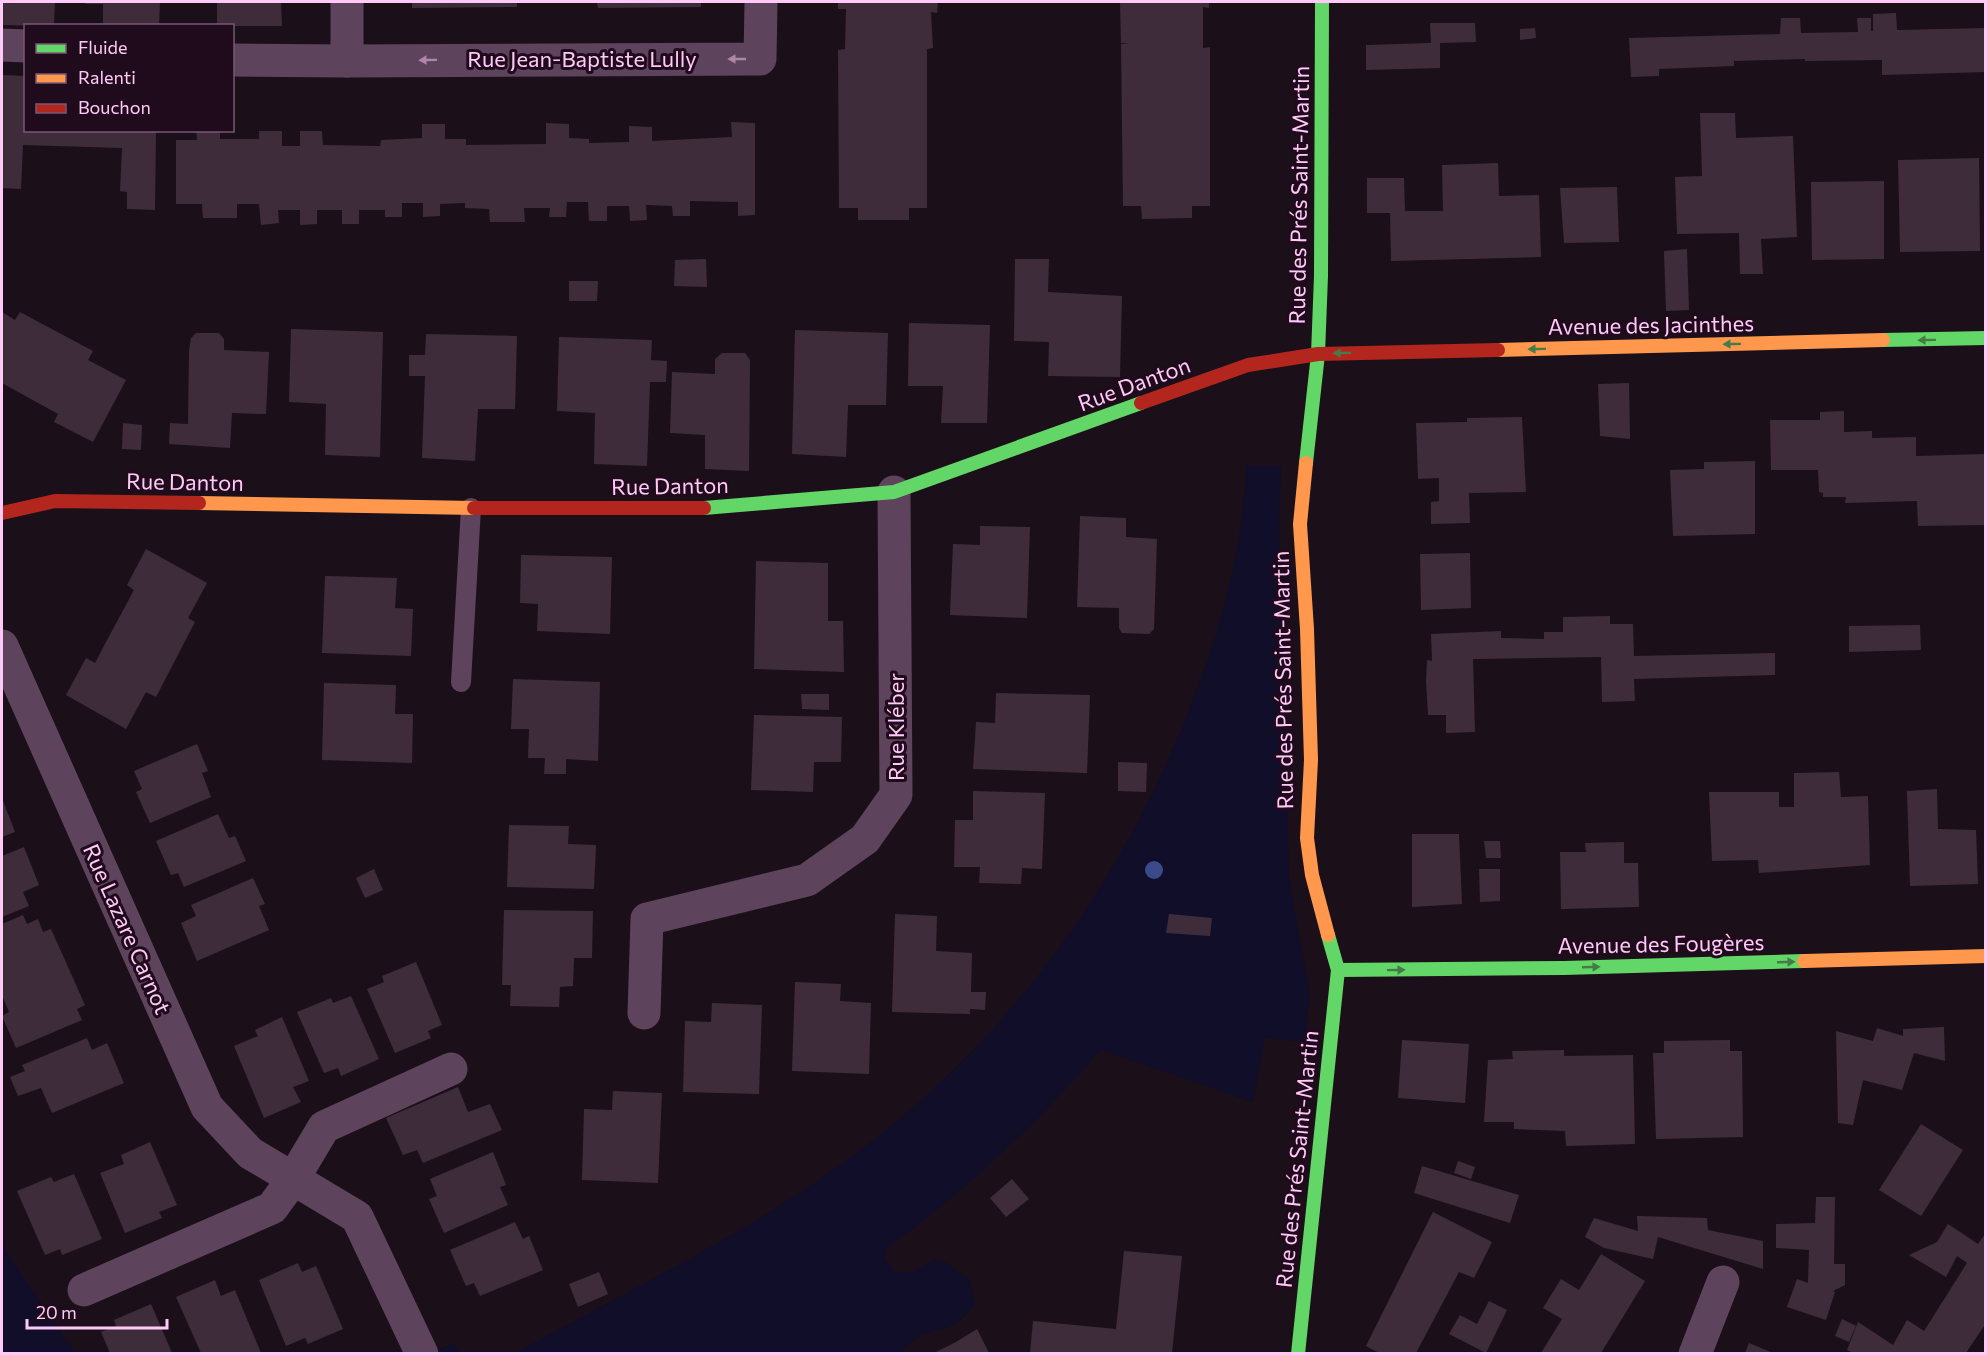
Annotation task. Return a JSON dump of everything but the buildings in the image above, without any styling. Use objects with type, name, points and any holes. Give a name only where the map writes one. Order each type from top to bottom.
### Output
[{"type":"street","points":[[346,2],[347,61]]},
{"type":"street","name":"Rue Jean-Baptiste Lully","points":[[234,60],[760,59],[761,2]]},
{"type":"street","name":"Rue des Prés Saint-Martin","points":[[1298,1353],[1338,970],[1312,875],[1307,838],[1311,760],[1307,628],[1300,524],[1318,354],[1321,264],[1322,2]]},
{"type":"street","points":[[2,45],[24,46]]},
{"type":"street","name":"Avenue des Jacinthes","points":[[1318,354],[1986,338]]},
{"type":"street","name":"Rue Danton","points":[[2,513],[55,501],[471,508],[704,508],[894,492],[1248,365],[1318,354]]},
{"type":"street","name":"Rue Kléber","points":[[644,1012],[647,920],[807,880],[865,839],[896,795],[894,492]]},
{"type":"street","name":"Rue Lazare Carnot","points":[[2,646],[207,1107],[250,1153],[357,1217],[422,1353]]},
{"type":"street","name":"Avenue des Fougères","points":[[1338,970],[1564,968],[1986,956]]},
{"type":"street","points":[[84,1290],[272,1208],[293,1179],[324,1127],[452,1069]]},
{"type":"street","points":[[1695,1353],[1723,1282]]},
{"type":"lane","points":[[461,682],[471,508]]},
{"type":"shaded area","points":[[1246,466],[1281,466],[1279,524],[1289,879],[1309,990],[1306,1042],[1265,1038],[1253,1102],[1101,1050],[999,1156],[944,1204],[886,1249],[884,1256],[895,1273],[913,1272],[934,1259],[945,1262],[969,1279],[975,1304],[958,1323],[919,1337],[902,1353],[514,1354],[729,1237],[850,1158],[907,1113],[960,1063],[1009,1011],[1054,955],[1095,896],[1131,834],[1164,769],[1213,645],[1229,587],[1241,527]]},
{"type":"shaded area","points":[[2,1245],[75,1353],[2,1353]]},
{"type":"shaded area","points":[[454,1343],[459,1353],[429,1354]]},
{"type":"traffic: fast","points":[[1306,463],[1318,354],[1321,276],[1322,2]]},
{"type":"traffic: fast","points":[[1883,340],[1986,338]]},
{"type":"traffic: fast","points":[[704,508],[894,492],[1141,403]]},
{"type":"traffic: fast","points":[[1298,1354],[1338,970],[1328,935]]},
{"type":"traffic: fast","points":[[1338,970],[1564,968],[1804,961]]},
{"type":"traffic: slow","points":[[1498,350],[1883,340]]},
{"type":"traffic: slow","points":[[1306,463],[1300,524],[1307,629],[1311,760],[1307,838],[1312,875],[1328,935]]},
{"type":"traffic: slow","points":[[199,503],[474,508]]},
{"type":"traffic: slow","points":[[1804,961],[1986,956]]},
{"type":"traffic: jam","points":[[1141,403],[1248,365],[1318,354],[1498,350]]},
{"type":"traffic: jam","points":[[2,513],[55,501],[199,503]]},
{"type":"traffic: jam","points":[[474,508],[704,508]]}]
